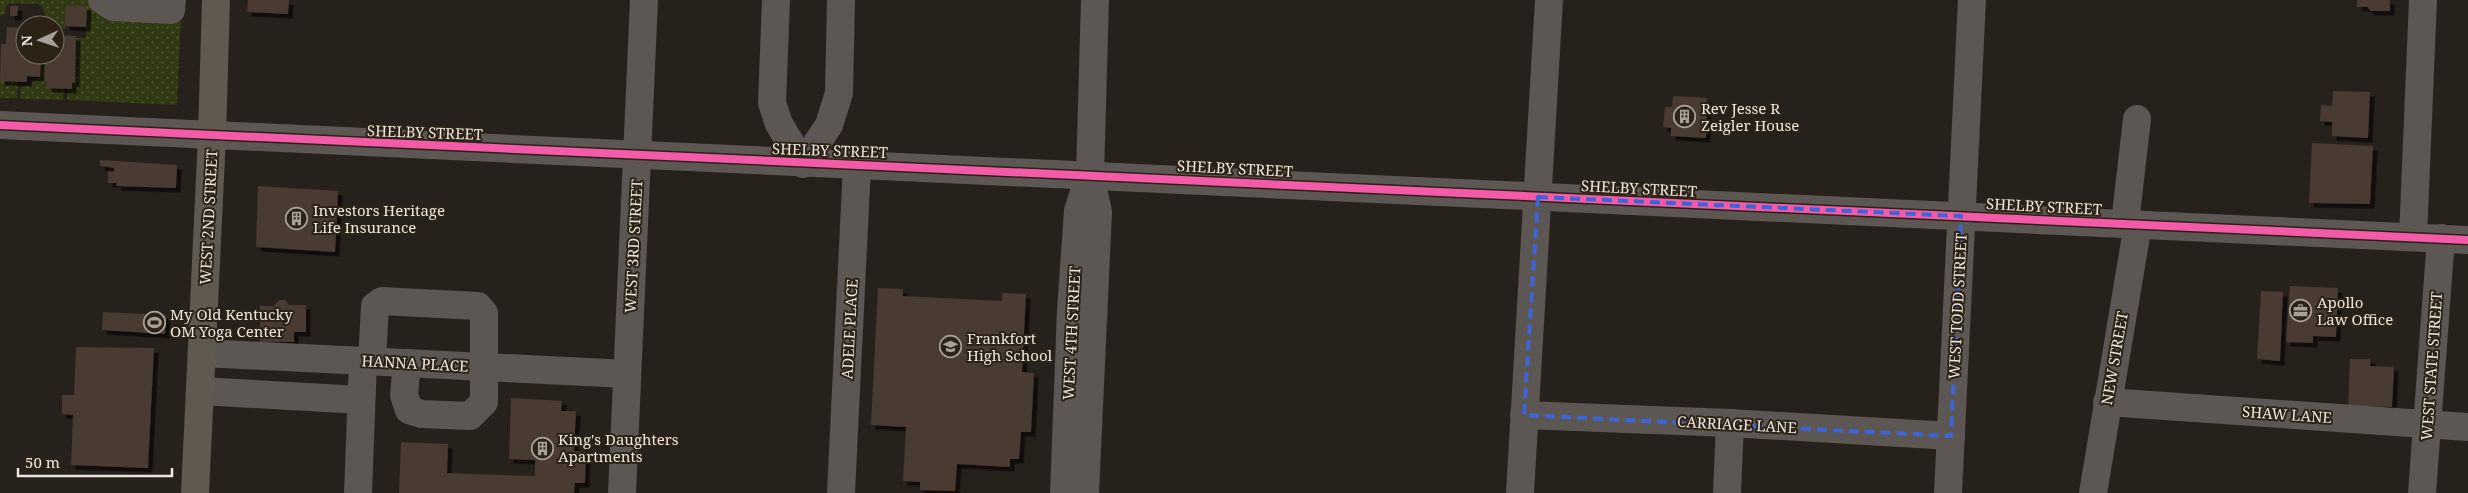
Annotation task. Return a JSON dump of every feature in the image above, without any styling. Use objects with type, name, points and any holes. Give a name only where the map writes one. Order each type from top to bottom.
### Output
[{"type":"main road","name":"WEST 2ND STREET","points":[[195,493],[212,136],[216,0]]},
{"type":"street","points":[[102,0],[113,7],[171,10],[172,0]]},
{"type":"street","name":"WEST 3RD STREET","points":[[622,493],[644,0]]},
{"type":"street","points":[[776,0],[772,103],[779,124],[803,164],[828,125],[839,93],[841,0]]},
{"type":"street","name":"WEST 4TH STREET","points":[[1085,493],[1098,212],[1090,175],[1095,0]]},
{"type":"street","points":[[1520,493],[1549,0]]},
{"type":"street","name":"WEST TODD STREET","points":[[1948,493],[1972,0]]},
{"type":"street","points":[[2413,237],[2423,0]]},
{"type":"street","name":"NEW STREET","points":[[2093,493],[2131,224],[2138,119]]},
{"type":"street","name":"SHELBY STREET","points":[[0,125],[803,164],[1090,175],[2468,240]]},
{"type":"street","name":"ADELE PLACE","points":[[841,493],[857,165]]},
{"type":"street","name":"WEST 4TH STREET","points":[[1064,493],[1071,310],[1078,212],[1090,175]]},
{"type":"street","name":"WEST STATE STREET","points":[[2422,493],[2441,238]]},
{"type":"street","points":[[358,493],[362,400],[375,306],[382,301],[392,301],[478,306],[484,313],[486,366],[484,402],[470,416],[422,414],[409,410],[404,396],[407,363]]},
{"type":"street","name":"HANNA PLACE","points":[[202,353],[628,374]]},
{"type":"street","points":[[200,390],[362,400]]},
{"type":"street","name":"SHAW LANE","points":[[2107,402],[2468,427]]},
{"type":"street","name":"CARRIAGE LANE","points":[[1524,415],[1730,423],[1951,436]]},
{"type":"street","points":[[1727,493],[1730,423]]},
{"type":"highlighted area","points":[[1538,197],[1961,216],[1951,436],[1524,415]]},
{"type":"green space","points":[[0,0],[94,0],[181,16],[177,105],[67,100],[68,89],[72,83],[75,83],[76,38],[86,38],[87,6],[66,5],[65,29],[65,15],[45,15],[43,8],[39,4],[10,3],[6,6],[5,14],[0,16]]},
{"type":"green space","points":[[41,65],[45,65],[44,82],[64,88],[63,100],[20,99],[21,87],[31,84],[40,77]]},
{"type":"green space","points":[[0,74],[18,82],[17,98],[0,98]]},
{"type":"building","points":[[248,0],[289,0],[288,14],[247,12]]},
{"type":"building","points":[[2357,0],[2390,0],[2390,11],[2370,11],[2368,7],[2357,7]]},
{"type":"building","points":[[66,5],[87,6],[86,27],[65,26]]},
{"type":"building","points":[[10,6],[18,6],[17,15],[10,16]]},
{"type":"building","points":[[7,27],[15,27],[15,65],[41,65],[40,77],[27,76],[27,82],[0,81],[1,44],[6,44]]},
{"type":"building","points":[[65,35],[76,36],[75,83],[72,83],[72,89],[47,88],[47,82],[44,82],[45,65],[65,65]]},
{"type":"building","points":[[2333,91],[2370,92],[2368,138],[2332,136],[2332,122],[2320,121],[2321,105],[2332,106]]},
{"type":"building","name":"Rev Jesse R Zeigler House","points":[[1673,96],[1707,98],[1706,138],[1671,136],[1671,128],[1663,127],[1665,107],[1672,107]]},
{"type":"building","points":[[2312,143],[2373,146],[2370,204],[2309,203]]},
{"type":"building","points":[[100,160],[177,165],[176,188],[116,186],[117,183],[108,183],[108,171],[114,172],[114,168],[100,166]]},
{"type":"building","name":"Investors Heritage Life Insurance","points":[[258,186],[338,191],[335,252],[256,247]]},
{"type":"building","points":[[2290,286],[2338,288],[2336,337],[2313,336],[2313,343],[2286,342]]},
{"type":"building","points":[[878,288],[903,289],[903,296],[1002,301],[1002,293],[1026,294],[1022,372],[1034,373],[1031,432],[1021,432],[1019,459],[1010,459],[1010,467],[957,464],[955,491],[920,490],[920,482],[903,481],[906,427],[871,425]]},
{"type":"building","points":[[2261,291],[2283,292],[2280,361],[2257,359]]},
{"type":"building","points":[[279,300],[285,300],[289,305],[306,305],[306,332],[294,332],[294,342],[260,342],[260,306],[274,306]]},
{"type":"building","points":[[103,312],[166,315],[165,334],[102,330]]},
{"type":"building","points":[[76,347],[154,348],[148,468],[71,465],[73,415],[62,414],[62,395],[74,395]]},
{"type":"building","points":[[2350,359],[2371,359],[2370,366],[2394,367],[2392,407],[2369,406],[2368,412],[2348,411]]},
{"type":"building","name":"King's Daughters Apartments","points":[[511,398],[562,401],[561,411],[576,411],[574,451],[586,452],[585,483],[575,483],[574,493],[399,493],[401,442],[448,444],[447,473],[535,476],[535,460],[509,459]]},
{"type":"cycle path","points":[[0,125],[2468,240]]},
{"type":"place","name":"Rev Jesse R Zeigler House","points":[[1685,117]]},
{"type":"place","name":"Investors Heritage Life Insurance","points":[[297,219]]},
{"type":"place","name":"Apollo Law Office","points":[[2301,311]]},
{"type":"place","name":"My Old Kentucky OM Yoga Center","points":[[154,323]]},
{"type":"place","name":"Frankfort High School","points":[[951,347]]},
{"type":"place","name":"King's Daughters Apartments","points":[[542,448]]}]
